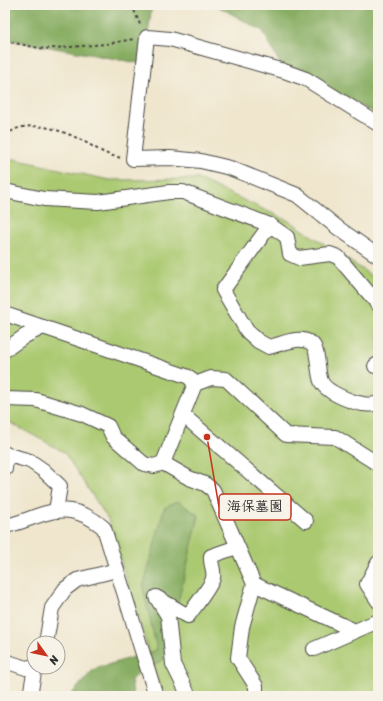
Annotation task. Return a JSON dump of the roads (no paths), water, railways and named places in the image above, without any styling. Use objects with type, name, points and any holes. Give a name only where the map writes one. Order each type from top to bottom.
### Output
[{"type":"street","points":[[378,124],[306,80],[284,71],[170,39],[147,37],[133,159],[170,158],[201,161],[230,168],[297,195],[338,228],[378,256]]},
{"type":"street","points":[[5,191],[44,199],[98,202],[170,192],[183,192],[270,225],[287,237],[290,254],[299,258],[330,254],[338,257],[378,304]]},
{"type":"street","points":[[270,225],[223,290],[247,331],[258,341],[269,347],[294,339],[311,343],[315,348],[320,380],[325,388],[353,402],[378,404]]},
{"type":"street","points":[[5,314],[189,377],[195,384]]},
{"type":"street","points":[[5,350],[25,336],[43,328]]},
{"type":"street","points":[[163,463],[195,384],[211,378],[226,379],[286,435],[335,437],[378,464]]},
{"type":"street","points":[[5,399],[36,400],[82,414],[108,426],[114,437],[144,464],[154,466],[163,463],[189,478],[205,484],[213,490],[254,584],[242,627],[238,658],[256,686],[256,696]]},
{"type":"street","points":[[183,415],[306,521]]},
{"type":"street","points":[[5,469],[5,454],[30,461],[43,470],[60,486],[56,511]]},
{"type":"street","points":[[5,526],[14,525],[56,511],[79,512],[94,519],[104,528],[156,696]]},
{"type":"street","points":[[189,696],[173,664],[168,616],[156,598],[188,616],[213,580],[213,567],[210,561],[212,556],[237,547]]},
{"type":"street","points":[[378,563],[367,584],[378,601]]},
{"type":"street","points":[[47,635],[52,608],[65,589],[77,580],[118,570]]},
{"type":"street","points":[[254,584],[355,631]]},
{"type":"street","points":[[314,648],[378,621]]},
{"type":"street","points":[[5,661],[26,668]]},
{"type":"street","points":[[30,696],[33,675]]},
{"type":"place","name":"海保墓園","points":[[207,437]]}]
